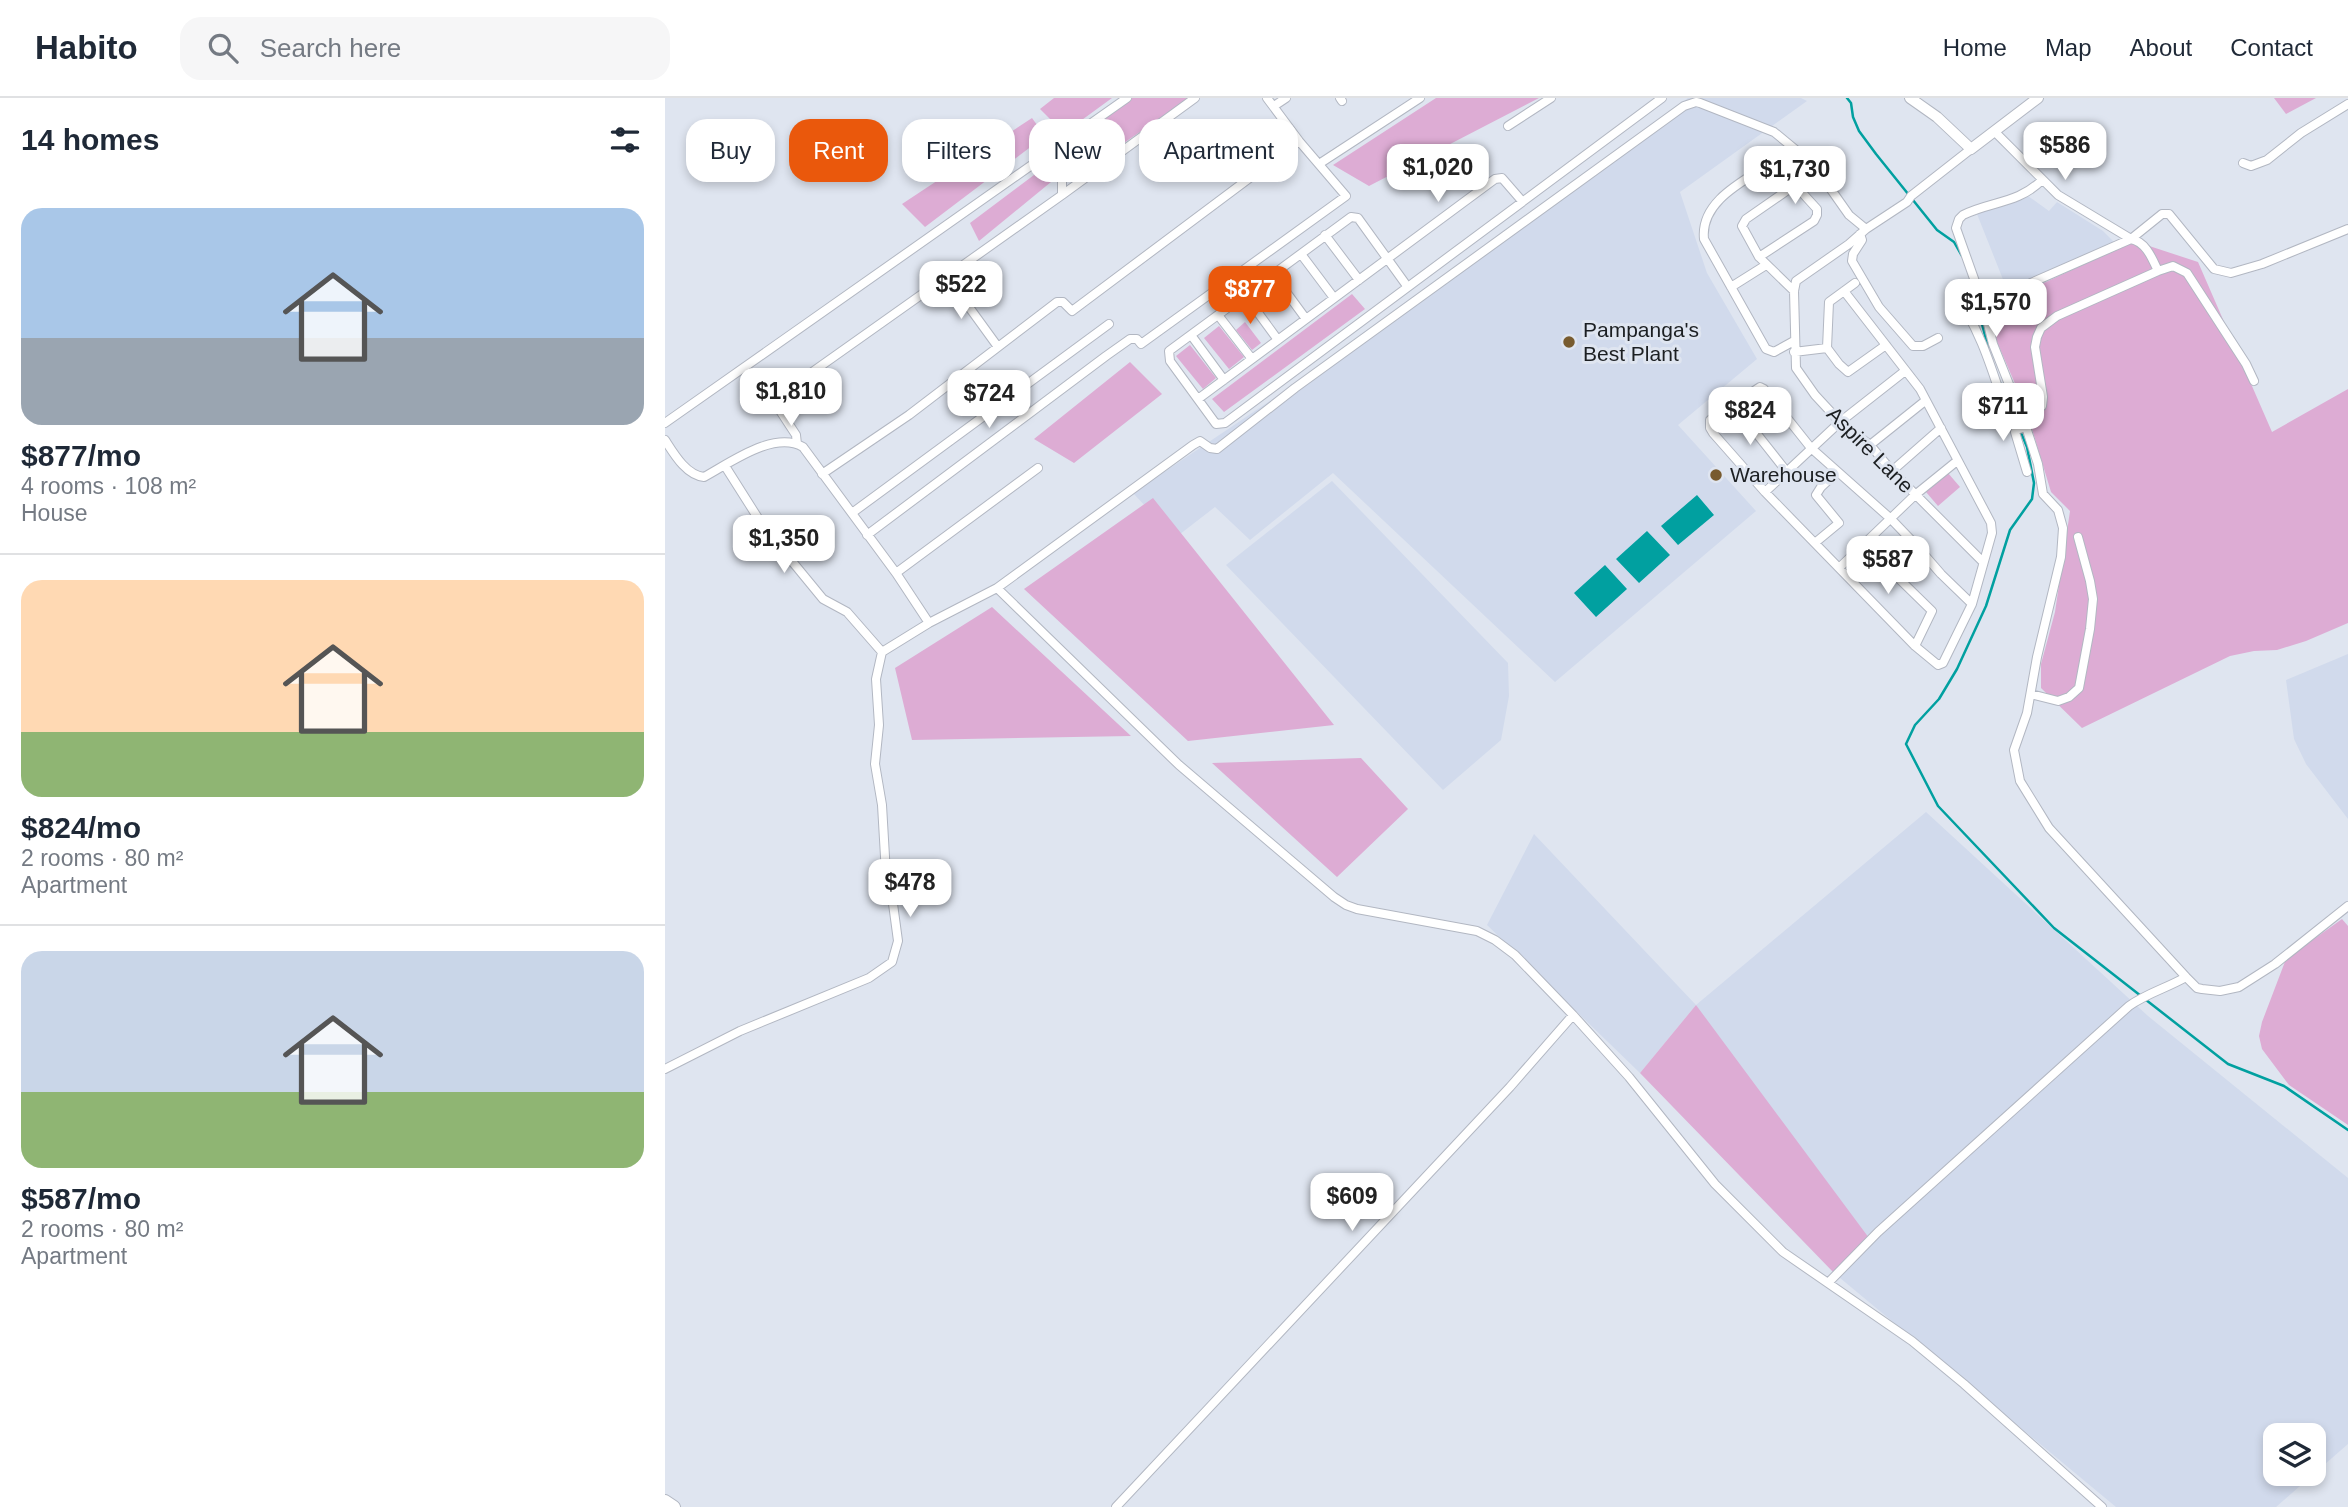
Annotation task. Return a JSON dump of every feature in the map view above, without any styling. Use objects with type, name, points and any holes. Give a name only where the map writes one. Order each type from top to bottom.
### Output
[{"type":"main road","points":[[665,1501],[674,1507]]},
{"type":"street","points":[[1097,119],[1127,98]]},
{"type":"street","points":[[797,444],[796,435],[777,405],[777,397],[947,278],[1195,98]]},
{"type":"street","points":[[867,535],[1130,339],[1137,339],[1141,344],[1346,196],[1267,98]]},
{"type":"street","points":[[1274,107],[1286,98]]},
{"type":"street","points":[[1319,163],[1420,98]]},
{"type":"street","points":[[1508,126],[1551,98]]},
{"type":"street","points":[[1407,286],[1355,217],[1351,217],[1169,351],[1168,355],[1216,424],[1225,423],[1662,98]]},
{"type":"street","points":[[1910,98],[1937,117],[1971,149]]},
{"type":"street","points":[[1794,291],[1800,276],[1849,244],[2038,98]]},
{"type":"street","points":[[665,1069],[740,1031],[869,978],[892,962],[898,941],[891,889],[886,874],[882,805],[874,764],[879,725],[876,679],[882,652],[929,623],[997,587],[1200,440],[1210,448],[1217,449],[1295,388],[1684,106],[1695,100],[1774,132],[1796,149],[1831,188],[1863,231],[1862,240],[1853,254],[1852,261],[1879,307],[1913,346],[1923,346],[1938,338]]},
{"type":"street","points":[[2243,163],[2251,166],[2266,160],[2301,133],[2348,104]]},
{"type":"street","points":[[1994,132],[2057,195],[2131,239],[2138,240],[2158,271]]},
{"type":"street","points":[[822,474],[909,415],[1057,302],[1063,302],[1072,312],[1299,141]]},
{"type":"street","points":[[1759,257],[1818,215],[1817,209],[1776,164],[1771,163],[1717,200],[1703,225],[1704,239],[1766,349],[1774,352],[1794,341]]},
{"type":"street","points":[[665,423],[1029,167]]},
{"type":"street","points":[[1198,399],[1495,179],[1502,177],[1507,181],[1522,201]]},
{"type":"street","points":[[2042,180],[2018,197],[1968,213],[1959,219],[1956,228],[1983,304],[2014,408],[2022,417],[2028,455],[2043,494],[2061,517],[2064,539],[2027,713],[2014,750],[2020,782],[2049,828],[2197,988],[2220,991],[2239,987],[2275,964],[2348,906]]},
{"type":"street","points":[[1062,182],[1062,195]]},
{"type":"street","points":[[1794,291],[1759,257],[1742,226],[1746,219],[1795,185]]},
{"type":"street","points":[[1983,304],[2131,239],[2162,214],[2169,215],[2214,269],[2231,273],[2262,264],[2348,229]]},
{"type":"street","points":[[1325,236],[1359,280]]},
{"type":"street","points":[[1301,254],[1334,298]]},
{"type":"street","points":[[1731,287],[1766,265]]},
{"type":"street","points":[[2022,417],[2042,405],[2035,347],[2042,328],[2057,316],[2173,266],[2187,273],[2246,364],[2254,381]]},
{"type":"street","points":[[1273,274],[1306,319]]},
{"type":"street","points":[[947,278],[997,347]]},
{"type":"street","points":[[1855,283],[1829,302],[1827,348],[1839,365],[1848,372],[1886,345]]},
{"type":"street","points":[[1952,290],[1965,307],[1989,359],[2004,406],[2014,408]]},
{"type":"street","name":"Aspire Lane","points":[[1794,291],[1796,368],[1815,395],[1840,422],[1870,444],[1892,471],[1983,562]]},
{"type":"street","points":[[1844,291],[1920,389],[1991,523],[1992,533],[1972,604],[1941,665],[1933,662],[1915,646],[1765,492],[1710,428],[1710,421],[1760,387],[1764,389],[1811,448],[1891,519],[1972,604]]},
{"type":"street","points":[[1245,295],[1278,340]]},
{"type":"street","points":[[1218,315],[1252,359]]},
{"type":"street","points":[[852,513],[1109,324]]},
{"type":"street","points":[[1191,335],[1224,380]]},
{"type":"street","points":[[1794,352],[1827,348]]},
{"type":"street","points":[[1765,492],[1840,422],[1906,372]]},
{"type":"street","points":[[1870,444],[1925,401]]},
{"type":"street","points":[[1734,404],[1787,472]]},
{"type":"street","points":[[1892,471],[1941,428]]},
{"type":"street","points":[[665,440],[678,459],[694,475],[704,477],[773,443],[797,444],[803,447],[896,573],[929,623]]},
{"type":"street","points":[[2027,472],[2028,455]]},
{"type":"street","points":[[1839,568],[1915,495],[1957,461]]},
{"type":"street","points":[[725,466],[763,526],[823,599],[847,612],[882,652]]},
{"type":"street","points":[[896,573],[1038,468]]},
{"type":"street","points":[[1816,542],[1839,523],[1816,495],[1837,472]]},
{"type":"street","points":[[2031,694],[2058,701],[2074,694],[2079,688],[2091,629],[2092,599],[2091,581],[2078,537]]},
{"type":"street","points":[[1915,543],[1889,569],[1932,611],[1915,646]]},
{"type":"street","points":[[997,587],[1179,765],[1334,897],[1357,909],[1477,931],[1496,940],[1515,955],[1629,1077],[1716,1184],[1783,1252],[1912,1342],[1964,1384],[2102,1507]]},
{"type":"street","points":[[1828,1283],[1878,1232],[2129,1006],[2146,994],[2165,989],[2186,977]]},
{"type":"street","points":[[1116,1507],[1510,1087],[1573,1014]]},
{"type":"shaded area","points":[[1054,98],[1112,98],[1083,119],[1050,119],[1040,109]]},
{"type":"shaded area","points":[[1132,98],[1189,98],[1159,119],[1139,119],[1139,133],[1125,142],[1125,119],[1102,119]]},
{"type":"shaded area","points":[[1436,98],[1539,98],[1369,186],[1333,165]]},
{"type":"shaded area","points":[[1688,98],[1801,98],[1807,101],[1680,192],[1707,273],[1757,359],[1678,425],[1756,511],[1555,682],[1333,473],[1250,540],[1215,507],[1175,538],[1133,493],[1472,265]]},
{"type":"shaded area","points":[[2274,98],[2316,98],[2286,114]]},
{"type":"shaded area","points":[[1029,120],[1029,148],[1015,159],[1015,129]]},
{"type":"shaded area","points":[[1029,179],[1029,182],[1051,182],[979,241],[970,223]]},
{"type":"shaded area","points":[[935,182],[984,182],[925,227],[902,204]]},
{"type":"shaded area","points":[[2028,196],[2049,211],[2057,202],[2103,231],[2116,244],[2008,292],[1977,214]]},
{"type":"shaded area","points":[[2134,241],[2198,262],[2272,432],[2348,389],[2348,623],[2277,650],[2230,656],[2082,728],[2041,688],[2041,664],[2055,612],[2070,511],[2051,492],[2026,409],[1997,342],[1990,308]]},
{"type":"shaded area","points":[[1352,294],[1365,309],[1224,412],[1212,399]]},
{"type":"shaded area","points":[[1245,322],[1261,343],[1252,350],[1236,330]]},
{"type":"shaded area","points":[[1219,326],[1244,357],[1229,369],[1204,338]]},
{"type":"shaded area","points":[[1190,345],[1216,378],[1203,389],[1176,356]]},
{"type":"shaded area","points":[[1130,362],[1162,394],[1074,463],[1034,439]]},
{"type":"shaded area","points":[[1948,473],[1960,487],[1938,506],[1926,492]]},
{"type":"shaded area","points":[[1332,481],[1508,663],[1509,696],[1501,740],[1443,790],[1226,565]]},
{"type":"shaded area","points":[[1153,498],[1334,725],[1188,741],[1024,589]]},
{"type":"shaded area","points":[[992,607],[1131,736],[912,740],[895,668]]},
{"type":"shaded area","points":[[2348,654],[2348,819],[2306,764],[2294,739],[2286,680]]},
{"type":"shaded area","points":[[1361,758],[1408,809],[1337,877],[1212,763]]},
{"type":"shaded area","points":[[1926,812],[2148,1016],[2348,1178],[2348,1444],[2326,1463],[2326,1423],[2263,1423],[2263,1486],[2300,1486],[2276,1507],[2116,1507],[1834,1273],[1696,1005]]},
{"type":"shaded area","points":[[1534,834],[1696,1005],[1640,1073],[1487,925]]},
{"type":"shaded area","points":[[2342,919],[2348,926],[2348,1125],[2289,1085],[2262,1049],[2259,1036],[2286,959]]},
{"type":"shaded area","points":[[1696,1005],[1869,1238],[1834,1273],[1640,1073]]},
{"type":"water","points":[[1697,495],[1714,515],[1678,545],[1661,526]]},
{"type":"water","points":[[1647,531],[1670,555],[1639,583],[1616,559]]},
{"type":"water","points":[[1605,565],[1627,589],[1596,617],[1574,593]]},
{"type":"waterway","points":[[1847,98],[1859,131],[1937,230],[1954,242],[1962,256]]},
{"type":"waterway","points":[[1971,282],[1988,347]]},
{"type":"waterway","points":[[2000,383],[2027,447],[2034,483],[2032,499],[2010,530],[1986,606],[1957,669],[1939,699],[1915,725],[1906,744],[1938,806],[2054,928],[2228,1064],[2284,1086],[2348,1130]]},
{"type":"place","name":"Pampanga's Best Plant","points":[[1569,342]]},
{"type":"place","name":"Warehouse","points":[[1716,475]]}]
